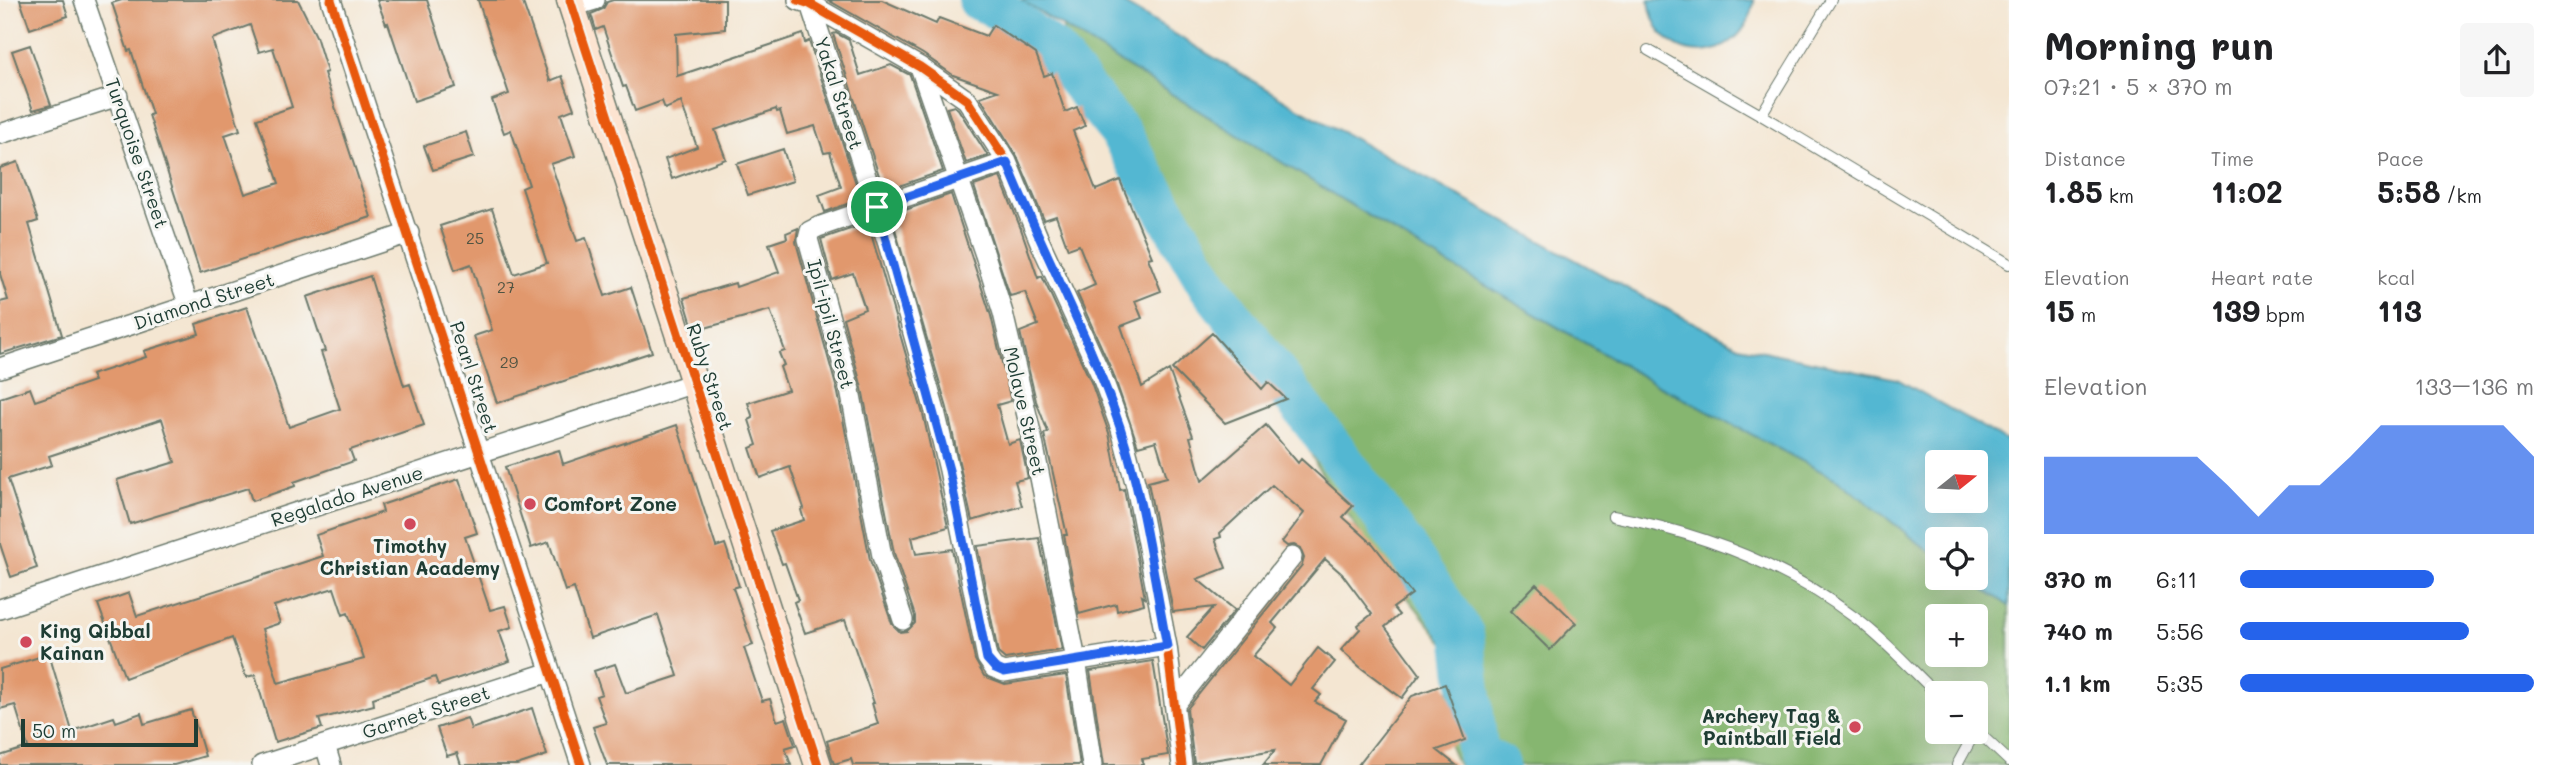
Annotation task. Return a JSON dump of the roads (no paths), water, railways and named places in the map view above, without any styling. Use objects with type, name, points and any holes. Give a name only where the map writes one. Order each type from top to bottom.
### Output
[{"type":"street","name":"Turquoise Street","points":[[84,0],[189,306]]},
{"type":"street","name":"Pearl Street","points":[[331,0],[580,765]]},
{"type":"street","name":"Ruby Street","points":[[579,2],[694,383],[818,765]]},
{"type":"street","points":[[804,2],[920,67],[967,100],[1007,162],[1040,242],[1102,377],[1121,429],[1136,486],[1167,646],[1182,765]]},
{"type":"street","name":"Yakal Street","points":[[804,2],[877,207],[934,411],[949,470],[987,659],[995,668],[1004,672],[1076,660]]},
{"type":"street","name":"Molave Street","points":[[920,67],[1003,313],[1032,437],[1076,660],[1092,765]]},
{"type":"street","points":[[0,134],[118,96]]},
{"type":"street","name":"Ipil-ipil Street","points":[[903,620],[883,556],[850,390],[808,239],[810,231],[818,227],[1007,162]]},
{"type":"street","name":"Diamond Street","points":[[0,369],[409,233]]},
{"type":"street","name":"Regalado Avenue","points":[[0,609],[694,383]]},
{"type":"street","points":[[1176,703],[1292,557]]},
{"type":"street","points":[[1076,660],[1167,646]]},
{"type":"street","name":"Garnet Street","points":[[262,765],[550,671]]},
{"type":"street","points":[[325,745],[331,765]]},
{"type":"lane","points":[[1760,115],[1831,0]]},
{"type":"lane","points":[[1648,50],[2009,264]]},
{"type":"lane","points":[[1613,516],[1699,537],[1747,555],[1809,585],[1857,618],[1925,683]]},
{"type":"lane","points":[[1988,742],[2009,761]]},
{"type":"lane","points":[[1957,765],[1968,744]]},
{"type":"water","points":[[1020,0],[1118,0],[1298,108],[1632,291],[1739,346],[1897,379],[2009,442],[2009,606],[1986,590],[1988,590],[1988,527],[1925,527],[1925,548],[1838,480],[1658,385],[1417,246]]},
{"type":"water","points":[[1649,0],[1754,1],[1747,23],[1734,39],[1718,49],[1700,52],[1682,49],[1667,39],[1655,23]]},
{"type":"waterway","points":[[979,0],[992,5],[1053,50],[1119,131],[1209,286],[1401,541],[1463,634],[1478,755],[1499,765]]},
{"type":"place","name":"Comfort Zone","points":[[530,504]]},
{"type":"place","name":"Timothy Christian Academy","points":[[410,524]]},
{"type":"place","name":"King Qibbal Kainan","points":[[26,642]]},
{"type":"place","name":"Archery Tag & Paintball Field","points":[[1855,727]]}]
